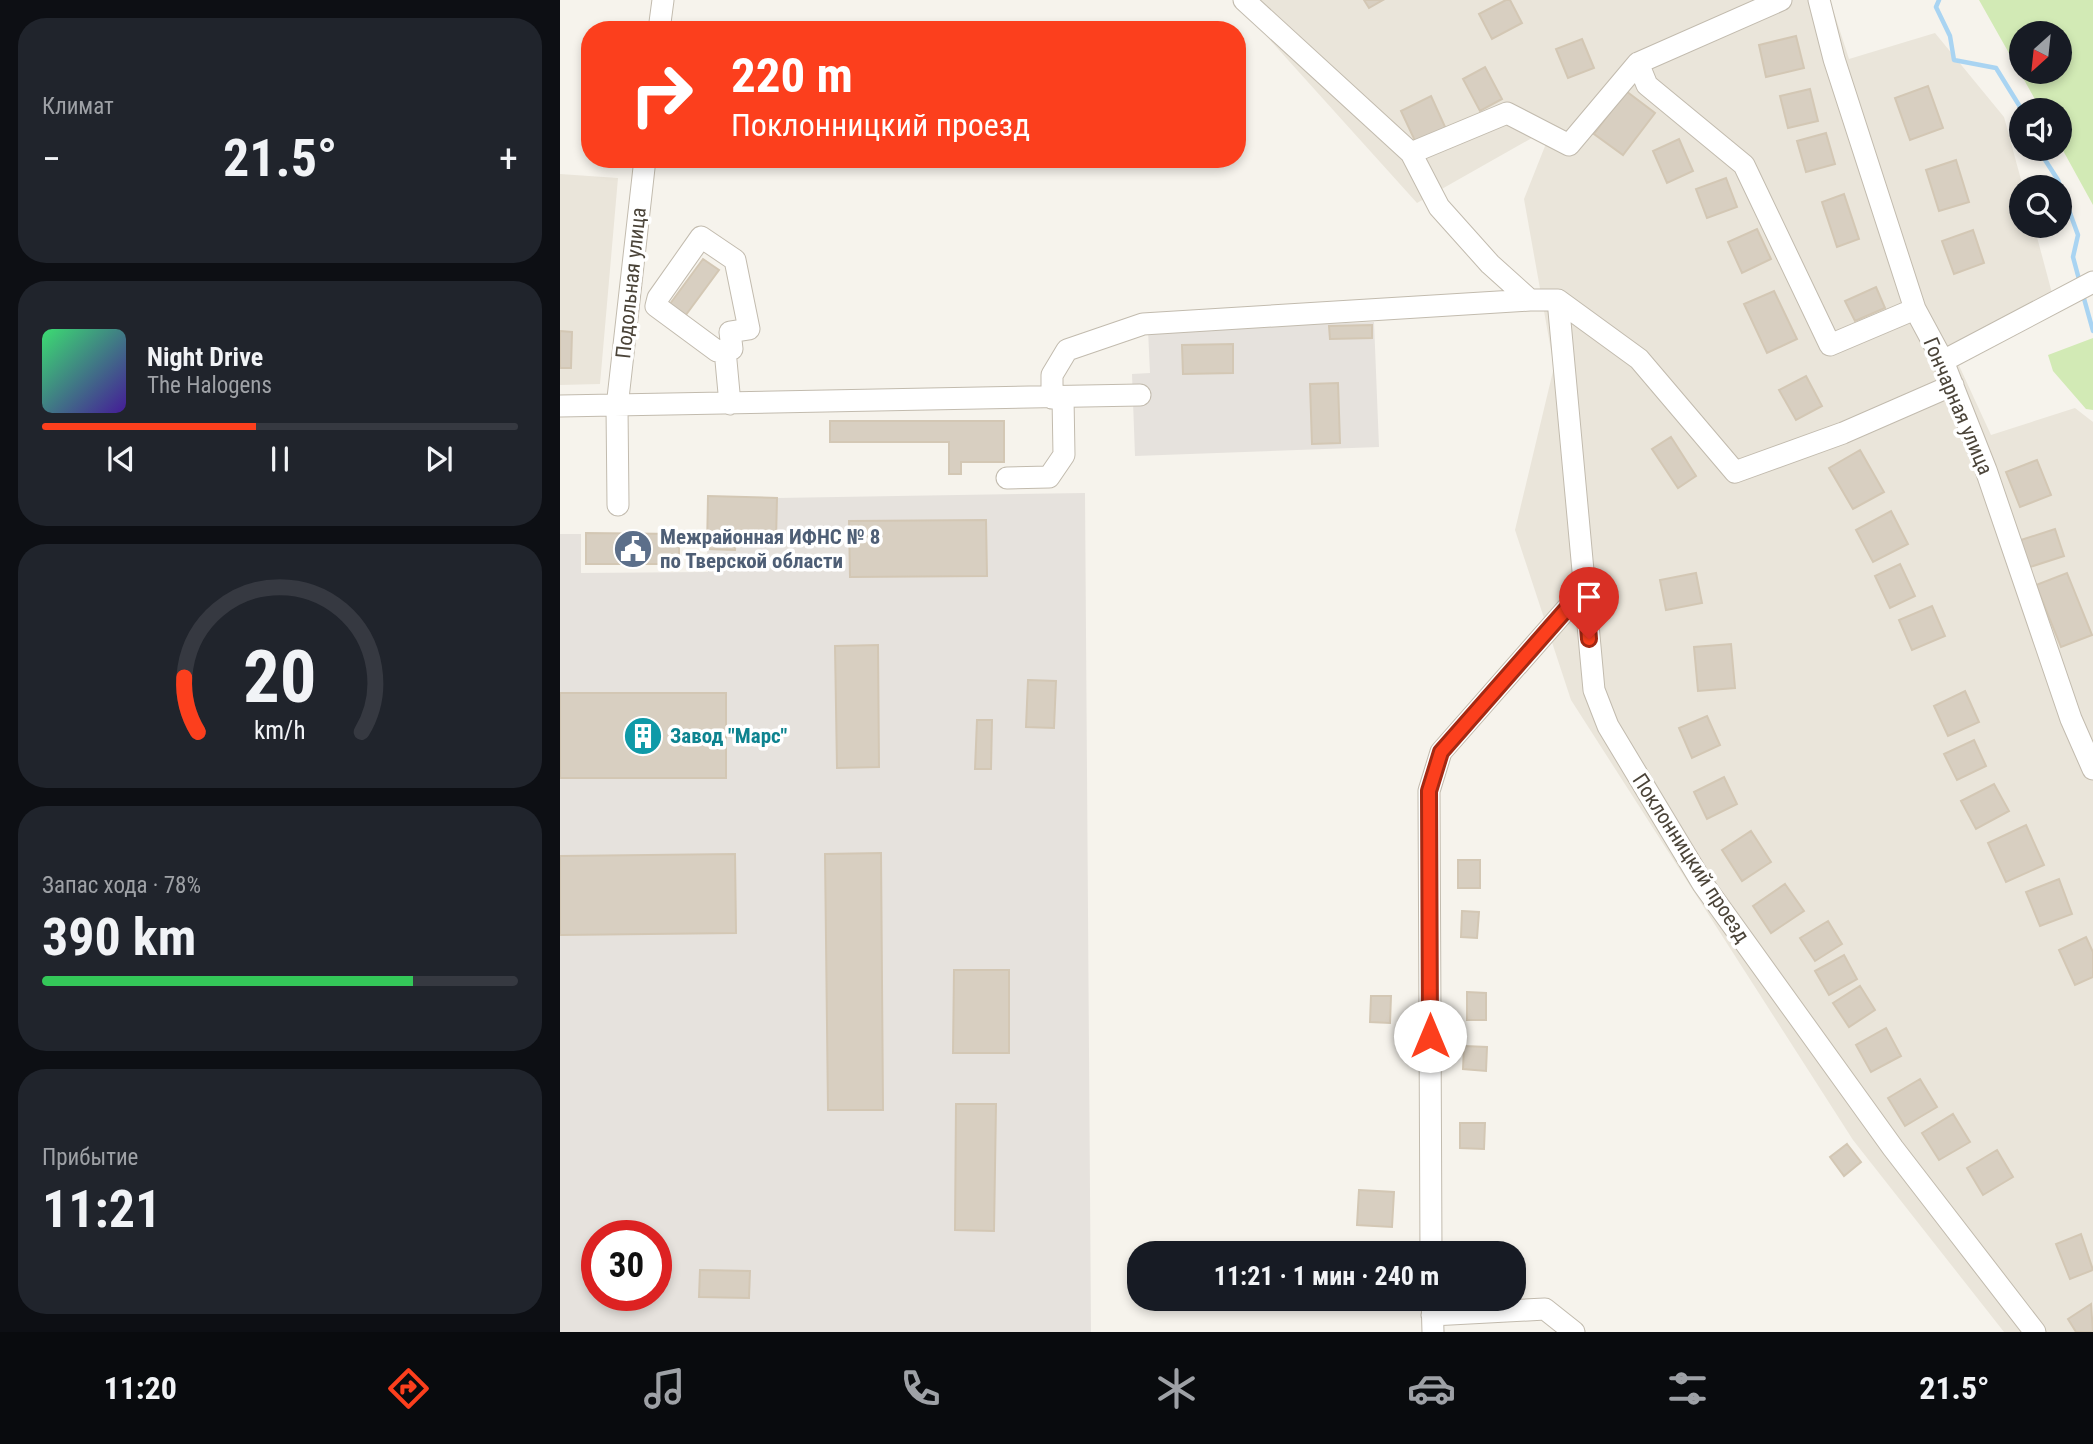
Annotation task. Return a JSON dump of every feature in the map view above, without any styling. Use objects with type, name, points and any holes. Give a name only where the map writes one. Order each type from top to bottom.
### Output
[{"type":"street","points":[[660,21],[663,0]]},
{"type":"street","points":[[1244,0],[1411,153],[1439,207],[1490,264],[1530,300]]},
{"type":"street","points":[[1411,153],[1507,113],[1569,145],[1638,64],[1781,0]]},
{"type":"street","name":"Гончарная улица","points":[[1819,0],[1834,59],[1915,309],[1943,360],[1986,470],[2071,719],[2093,769]]},
{"type":"street","points":[[1638,64],[1647,85],[1744,165],[1830,345],[1915,309]]},
{"type":"street","name":"Подольная улица","points":[[618,505],[617,407],[644,168]]},
{"type":"street","points":[[701,237],[735,260],[749,330],[730,332],[732,349],[717,351],[656,306],[658,298],[701,237]]},
{"type":"street","points":[[1943,360],[2084,286]]},
{"type":"street","points":[[630,293],[658,298]]},
{"type":"street","points":[[1007,478],[1049,477],[1065,455],[1052,375],[1067,351],[1143,324],[1558,300],[1639,359],[1735,472],[1843,433],[1953,385]]},
{"type":"street","name":"Поклонницкий проезд","points":[[1558,300],[1594,690],[1608,726],[1703,884],[1893,1147],[2035,1332]]},
{"type":"street","points":[[725,350],[730,404]]},
{"type":"street","points":[[560,406],[1140,395]]},
{"type":"street","points":[[1431,1241],[1429,791],[1441,752],[1585,588]]},
{"type":"street","points":[[1432,1315],[1545,1309],[1574,1332]]},
{"type":"shaded area","points":[[1234,0],[1830,0],[1849,59],[1935,33],[2004,117],[2009,135],[2009,161],[2016,161],[2020,175],[2009,175],[2009,238],[2037,238],[2052,293],[1950,346],[1991,435],[2075,408],[2093,422],[2093,1332],[2004,1332],[1853,1140],[1571,700],[1515,530],[1554,367],[1524,199],[1553,126],[1417,203]]},
{"type":"shaded area","points":[[560,174],[618,178],[600,384],[560,385]]},
{"type":"shaded area","points":[[1374,322],[1379,447],[1135,456],[1132,374],[1150,373],[1148,330]]},
{"type":"shaded area","points":[[1085,493],[1091,1332],[560,1332],[560,534],[581,534],[581,573],[708,572],[707,549],[777,498]]},
{"type":"green space","points":[[1979,0],[2093,0],[2093,205],[2069,161],[2072,161],[2072,98],[2034,98],[2026,84],[2072,84],[2072,21],[2009,21],[2009,53]]},
{"type":"green space","points":[[2093,338],[2093,410],[2086,409],[2053,371],[2048,355]]},
{"type":"building","points":[[1364,0],[1383,0],[1369,8]]},
{"type":"building","points":[[1510,0],[1522,23],[1492,39],[1479,14]]},
{"type":"building","points":[[1796,36],[1804,68],[1766,77],[1759,45]]},
{"type":"building","points":[[1582,39],[1594,68],[1568,78],[1556,49]]},
{"type":"building","points":[[1485,67],[1502,99],[1480,111],[1463,79]]},
{"type":"building","points":[[1928,86],[1943,128],[1910,140],[1895,98]]},
{"type":"building","points":[[1810,89],[1818,121],[1788,128],[1780,96]]},
{"type":"building","points":[[1626,91],[1655,113],[1623,155],[1594,134]]},
{"type":"building","points":[[1431,96],[1446,129],[1416,143],[1401,111]]},
{"type":"building","points":[[1826,133],[1835,164],[1806,172],[1797,141]]},
{"type":"building","points":[[1679,139],[1693,171],[1667,183],[1653,151]]},
{"type":"building","points":[[1956,160],[1969,202],[1939,211],[1926,170]]},
{"type":"building","points":[[1726,178],[1737,207],[1707,218],[1696,189]]},
{"type":"building","points":[[1844,194],[1859,239],[1837,247],[1822,202]]},
{"type":"building","points":[[1757,229],[1771,259],[1742,273],[1728,242]]},
{"type":"building","points":[[1973,230],[1984,263],[1954,274],[1942,241]]},
{"type":"building","points":[[703,259],[719,270],[680,323],[664,312]]},
{"type":"building","points":[[1876,287],[1885,308],[1855,321],[1845,301]]},
{"type":"building","points":[[1774,291],[1797,339],[1767,353],[1744,304]]},
{"type":"building","points":[[1372,325],[1372,338],[1330,339],[1329,326]]},
{"type":"building","points":[[560,331],[572,332],[571,368],[560,368]]},
{"type":"building","points":[[1233,344],[1233,373],[1183,374],[1182,345]]},
{"type":"building","points":[[1806,376],[1822,406],[1796,420],[1779,390]]},
{"type":"building","points":[[1338,383],[1340,443],[1312,444],[1310,384]]},
{"type":"building","points":[[830,421],[1004,421],[1004,462],[961,462],[961,474],[949,474],[949,442],[830,442]]},
{"type":"building","points":[[1671,437],[1696,476],[1678,488],[1652,449]]},
{"type":"building","points":[[1860,450],[1884,492],[1853,509],[1829,468]]},
{"type":"building","points":[[2037,460],[2051,495],[2020,507],[2006,472]]},
{"type":"building","points":[[708,496],[777,498],[776,540],[736,539],[735,550],[707,549]]},
{"type":"building","points":[[1891,511],[1908,544],[1873,562],[1856,530]]},
{"type":"building","points":[[986,520],[987,576],[850,577],[849,521]]},
{"type":"building","points":[[2055,529],[2064,556],[2027,568],[2018,541]]},
{"type":"building","name":"Межрайонная ИФНС № 8 по Тверской области","points":[[586,533],[679,534],[679,564],[586,564]]},
{"type":"building","points":[[1900,564],[1915,596],[1890,608],[1875,576]]},
{"type":"building","points":[[1696,573],[1702,603],[1666,610],[1660,580]]},
{"type":"building","points":[[2067,573],[2092,635],[2061,647],[2036,585]]},
{"type":"building","points":[[1932,606],[1945,636],[1912,650],[1899,620]]},
{"type":"building","points":[[1731,644],[1735,688],[1698,691],[1694,647]]},
{"type":"building","points":[[878,645],[879,767],[837,768],[835,646]]},
{"type":"building","points":[[1028,680],[1056,681],[1054,728],[1026,727]]},
{"type":"building","points":[[1965,691],[1979,722],[1948,736],[1934,706]]},
{"type":"building","name":"Завод \"Марс\"","points":[[560,693],[726,693],[726,778],[560,778]]},
{"type":"building","points":[[1707,716],[1720,745],[1692,758],[1679,728]]},
{"type":"building","points":[[977,720],[992,720],[991,769],[975,769]]},
{"type":"building","points":[[1974,740],[1986,766],[1957,780],[1944,754]]},
{"type":"building","points":[[1724,777],[1737,804],[1707,819],[1694,792]]},
{"type":"building","points":[[1994,784],[2009,811],[1976,829],[1961,801]]},
{"type":"building","points":[[2026,825],[2044,865],[2006,882],[1988,843]]},
{"type":"building","points":[[1751,831],[1771,862],[1742,881],[1722,850]]},
{"type":"building","points":[[881,853],[883,1110],[828,1110],[825,854]]},
{"type":"building","points":[[735,854],[736,933],[560,935],[560,856]]},
{"type":"building","points":[[1458,860],[1480,860],[1480,888],[1458,888]]},
{"type":"building","points":[[2059,879],[2072,914],[2040,926],[2026,892]]},
{"type":"building","points":[[1785,884],[1804,911],[1771,933],[1753,906]]},
{"type":"building","points":[[1462,911],[1479,912],[1477,938],[1461,937]]},
{"type":"building","points":[[1828,921],[1842,944],[1815,961],[1800,938]]},
{"type":"building","points":[[2086,937],[2093,952],[2093,977],[2075,985],[2059,950]]},
{"type":"building","points":[[1844,955],[1857,979],[1829,995],[1815,971]]},
{"type":"building","points":[[954,970],[1009,970],[1009,1053],[953,1053]]},
{"type":"building","points":[[1860,986],[1875,1010],[1849,1027],[1833,1003]]},
{"type":"building","points":[[1467,992],[1486,993],[1486,1020],[1467,1020]]},
{"type":"building","points":[[1371,996],[1391,996],[1390,1023],[1370,1022]]},
{"type":"building","points":[[1886,1028],[1901,1056],[1871,1072],[1856,1045]]},
{"type":"building","points":[[1464,1046],[1487,1047],[1486,1071],[1463,1069]]},
{"type":"building","points":[[1920,1079],[1937,1107],[1905,1126],[1888,1098]]},
{"type":"building","points":[[956,1104],[996,1104],[994,1231],[955,1230]]},
{"type":"building","points":[[1953,1114],[1970,1142],[1939,1160],[1922,1133]]},
{"type":"building","points":[[1460,1123],[1485,1123],[1484,1149],[1460,1148]]},
{"type":"building","points":[[1847,1144],[1861,1162],[1844,1176],[1830,1157]]},
{"type":"building","points":[[1997,1150],[2013,1177],[1983,1195],[1967,1168]]},
{"type":"building","points":[[1359,1190],[1394,1192],[1392,1227],[1357,1225]]},
{"type":"building","points":[[2081,1234],[2093,1270],[2070,1279],[2056,1244]]},
{"type":"building","points":[[700,1270],[750,1271],[749,1298],[699,1297]]},
{"type":"building","points":[[2091,1304],[2093,1332],[2076,1332],[2068,1319]]},
{"type":"waterway","points":[[1939,0],[1936,7],[1950,36],[1954,60],[1996,68],[2015,98]]},
{"type":"waterway","points":[[2046,161],[2058,180],[2078,235],[2073,257],[2080,283]]},
{"type":"waterway","points":[[2083,295],[2093,331]]},
{"type":"place","name":"Межрайонная ИФНС № 8 по Тверской области","points":[[633,549]]},
{"type":"place","name":"Завод \"Марс\"","points":[[643,736]]},
{"type":"route","points":[[1430,1036],[1429,791],[1441,752],[1585,588],[1589,639]]}]
